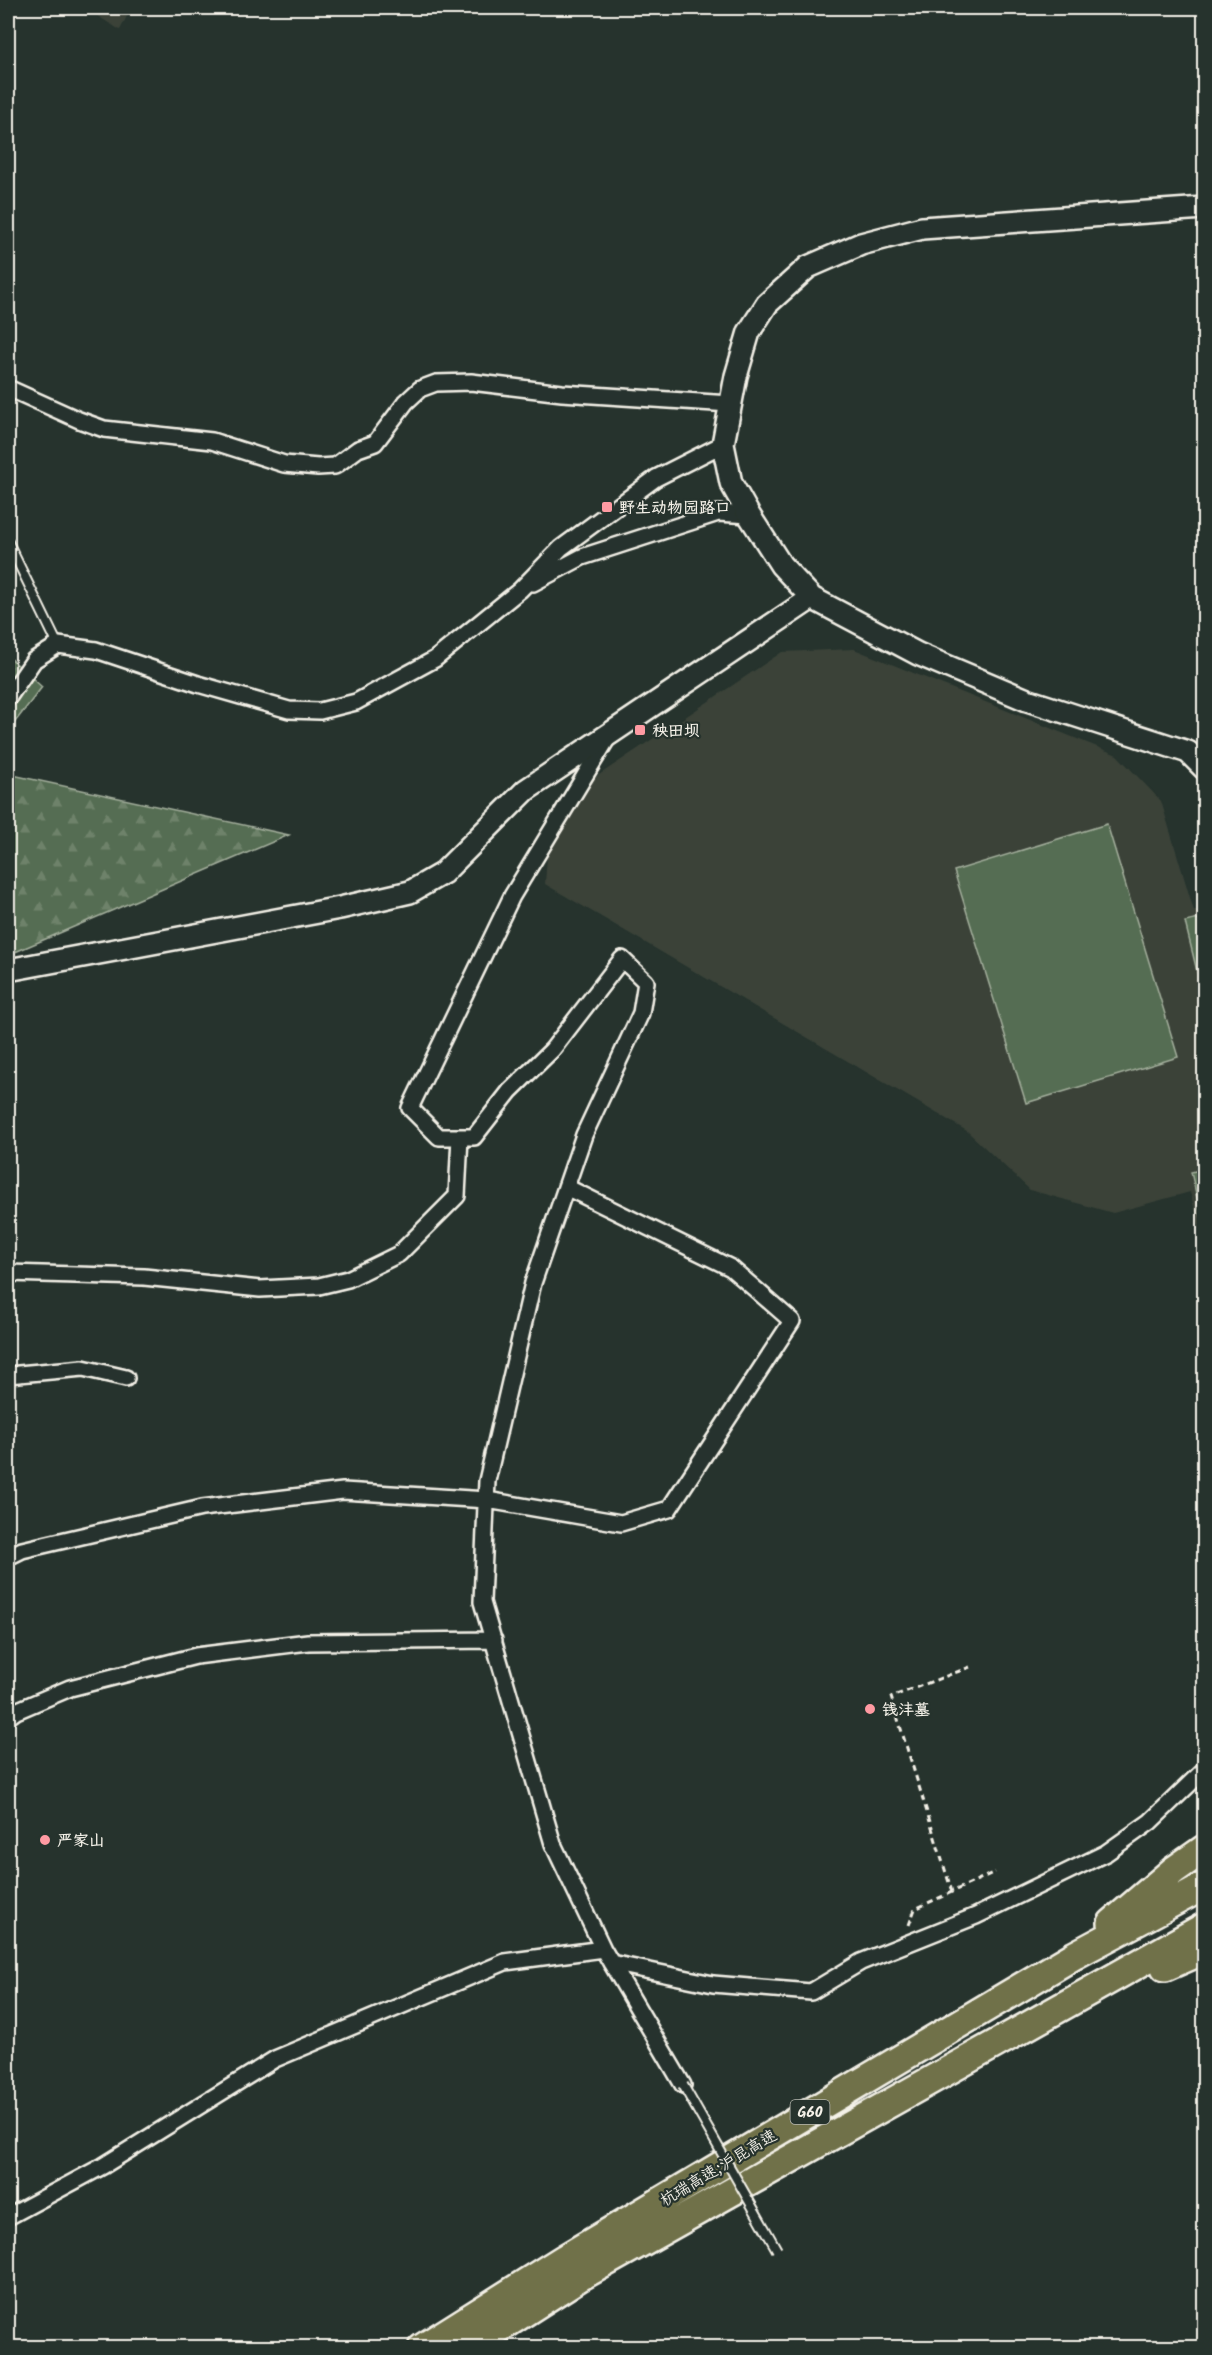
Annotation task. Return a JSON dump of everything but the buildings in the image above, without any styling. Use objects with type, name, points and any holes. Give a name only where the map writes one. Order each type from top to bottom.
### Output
[{"type":"highway","points":[[1075,1955],[1174,1870],[1204,1849]]},
{"type":"highway","name":"杭瑞高速;沪昆高速","points":[[422,2348],[575,2252],[1075,1955],[1204,1886]]},
{"type":"highway","name":"杭瑞高速;沪昆高速","points":[[469,2348],[579,2277],[1204,1927]]},
{"type":"highway","points":[[1024,2028],[1204,1950]]},
{"type":"street","points":[[1204,208],[922,228],[861,244],[807,267],[767,304],[749,332],[730,404],[723,444],[730,483],[782,565],[813,598],[918,654],[1027,700],[1188,752],[1204,768]]},
{"type":"street","points":[[8,388],[104,429],[212,441],[284,464],[318,467],[335,466],[358,449],[375,443],[406,402],[420,389],[436,383],[471,382],[562,393],[730,404]]},
{"type":"street","points":[[8,698],[34,660],[58,645],[96,650],[198,684],[289,710],[320,711],[356,702],[435,659],[520,590],[561,548],[656,478],[723,444]]},
{"type":"street","points":[[520,590],[593,553],[718,513],[749,515]]},
{"type":"street","points":[[8,970],[340,908],[410,892],[443,873],[526,790],[813,598]]},
{"type":"street","points":[[610,734],[512,896],[410,1108],[439,1137],[474,1137],[510,1091],[552,1050],[622,959],[646,982],[641,1013],[584,1135],[533,1283],[488,1481],[483,1602],[553,1844],[603,1949],[683,2085]]},
{"type":"street","points":[[8,1272],[144,1277],[260,1289],[319,1287],[348,1279],[399,1254],[457,1196],[460,1137]]},
{"type":"street","points":[[8,1557],[22,1550],[202,1508],[343,1491],[487,1500],[621,1523],[669,1509],[792,1321],[731,1268],[566,1187]]},
{"type":"street","points":[[8,1375],[83,1368],[126,1378]]},
{"type":"street","points":[[8,1717],[16,1711],[70,1688],[196,1656],[308,1642],[494,1640]]},
{"type":"street","points":[[611,1963],[713,1984],[811,1992],[861,1962],[976,1916],[1107,1853],[1150,1822],[1204,1770]]},
{"type":"street","points":[[8,2217],[103,2166],[275,2059],[506,1962],[603,1949]]},
{"type":"lane","points":[[8,542],[58,645]]},
{"type":"lane","points":[[683,2085],[777,2250]]},
{"type":"path","points":[[952,1892],[891,1697],[970,1667]]},
{"type":"path","points":[[900,1947],[915,1909],[995,1872]]},
{"type":"shaded area","points":[[85,8],[131,8],[120,30]]},
{"type":"shaded area","points":[[854,649],[1117,755],[1161,801],[1194,911],[1204,909],[1204,1244],[1190,1192],[1113,1213],[1030,1190],[967,1131],[545,884],[548,843],[587,783],[782,652]]},
{"type":"green space","points":[[8,656],[42,687],[8,731]]},
{"type":"green space","points":[[8,774],[289,835],[8,955]]},
{"type":"green space","points":[[1107,824],[1178,1057],[1026,1103],[954,871]]},
{"type":"green space","points":[[1204,918],[1204,1000],[1185,922]]},
{"type":"green space","points":[[1204,1169],[1204,1228],[1191,1172]]},
{"type":"place","name":"野生动物园路口","points":[[607,507]]},
{"type":"place","name":"秧田坝","points":[[640,730]]},
{"type":"place","name":"钱沣墓","points":[[870,1709]]},
{"type":"place","name":"严家山","points":[[45,1840]]}]
